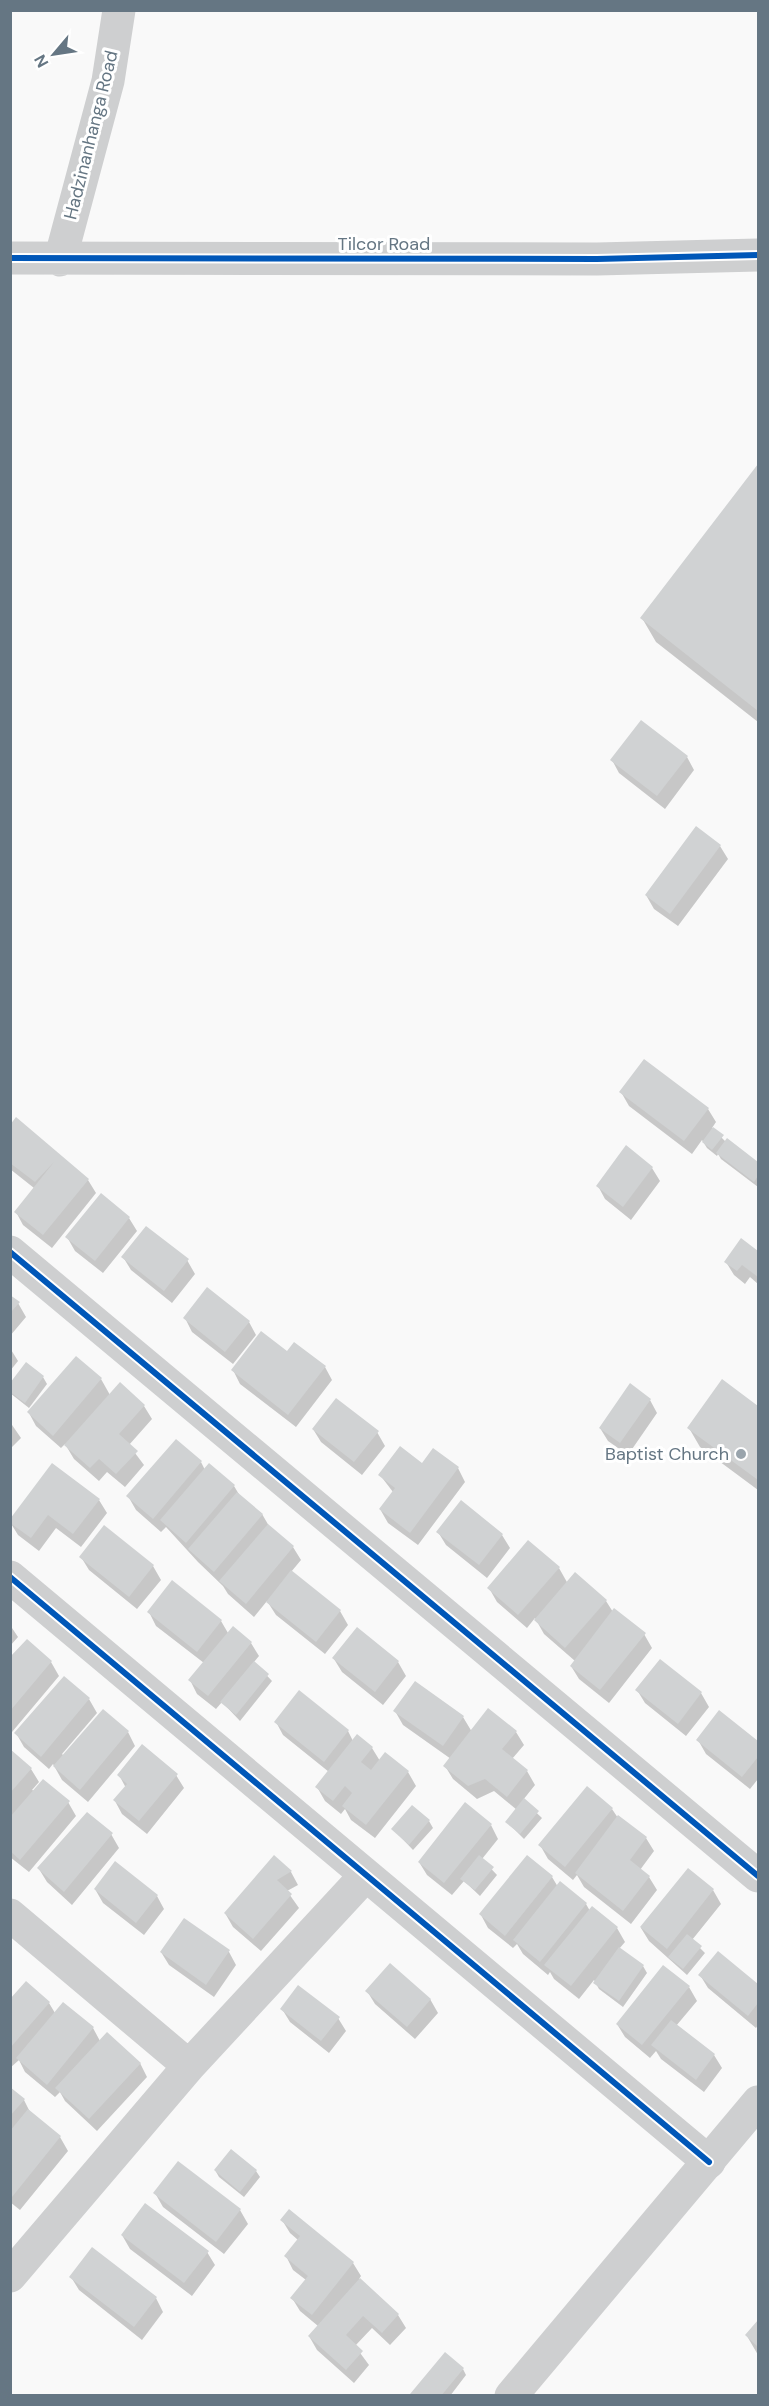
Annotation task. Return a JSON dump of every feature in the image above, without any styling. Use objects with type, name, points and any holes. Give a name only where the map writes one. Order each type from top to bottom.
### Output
[{"type":"street","name":"Hadzinanhanga Road","points":[[60,260],[108,81],[119,10]]},
{"type":"street","name":"Tilcor Road","points":[[10,258],[60,260],[585,259],[759,255]]},
{"type":"street","points":[[10,1252],[759,1876]]},
{"type":"street","points":[[10,1577],[364,1876],[709,2162]]},
{"type":"street","points":[[10,2276],[21,2241],[189,2066],[364,1876]]},
{"type":"street","points":[[10,1914],[189,2066]]},
{"type":"street","points":[[511,2396],[759,2102]]},
{"type":"building","points":[[758,464],[758,711],[640,618]]},
{"type":"building","points":[[641,720],[688,756],[657,796],[610,760]]},
{"type":"building","points":[[696,826],[721,845],[670,914],[645,895]]},
{"type":"building","points":[[644,1059],[709,1108],[684,1141],[619,1092]]},
{"type":"building","points":[[16,1117],[89,1179],[43,1235],[14,1212],[54,1162],[35,1182],[10,1163],[10,1125]]},
{"type":"building","points":[[713,1127],[724,1135],[712,1150],[702,1142]]},
{"type":"building","points":[[727,1138],[758,1162],[758,1176],[754,1182],[716,1153]]},
{"type":"building","points":[[626,1145],[653,1167],[623,1207],[596,1186]]},
{"type":"building","points":[[101,1193],[130,1217],[95,1261],[65,1237]]},
{"type":"building","points":[[146,1226],[189,1259],[164,1291],[121,1257]]},
{"type":"building","points":[[741,1238],[758,1251],[758,1277],[742,1265],[737,1271],[724,1262]]},
{"type":"building","points":[[207,1287],[250,1321],[225,1352],[183,1318]]},
{"type":"building","points":[[10,1295],[20,1302],[10,1313]]},
{"type":"building","points":[[261,1331],[287,1351],[294,1342],[326,1366],[288,1415],[231,1370]]},
{"type":"building","points":[[76,1356],[102,1378],[53,1436],[27,1412]]},
{"type":"building","points":[[26,1362],[44,1376],[25,1403],[10,1392],[10,1383]]},
{"type":"building","name":"Baptist Church","points":[[722,1379],[758,1406],[758,1480],[687,1428]]},
{"type":"building","points":[[120,1382],[145,1405],[119,1434],[138,1451],[116,1474],[99,1459],[90,1468],[64,1445]]},
{"type":"building","points":[[630,1383],[651,1399],[620,1443],[599,1428]]},
{"type":"building","points":[[336,1398],[379,1431],[354,1462],[312,1429]]},
{"type":"building","points":[[176,1439],[202,1461],[153,1519],[126,1496]]},
{"type":"building","points":[[400,1446],[422,1463],[433,1448],[459,1467],[410,1533],[379,1509],[395,1488],[378,1475]]},
{"type":"building","points":[[52,1463],[100,1499],[73,1534],[48,1515],[31,1538],[10,1523],[10,1519]]},
{"type":"building","points":[[209,1463],[235,1485],[186,1543],[160,1520]]},
{"type":"building","points":[[237,1492],[263,1514],[214,1572],[188,1549]]},
{"type":"building","points":[[461,1500],[503,1534],[479,1565],[436,1532]]},
{"type":"building","points":[[268,1524],[294,1546],[246,1604],[219,1581]]},
{"type":"building","points":[[104,1525],[154,1565],[129,1597],[79,1557]]},
{"type":"building","points":[[528,1540],[560,1567],[518,1615],[487,1588]]},
{"type":"building","points":[[291,1570],[341,1610],[316,1642],[266,1602]]},
{"type":"building","points":[[575,1572],[607,1600],[565,1648],[534,1620]]},
{"type":"building","points":[[172,1580],[222,1620],[197,1652],[147,1612]]},
{"type":"building","points":[[614,1608],[646,1633],[600,1690],[570,1666]]},
{"type":"building","points":[[233,1626],[252,1642],[208,1696],[188,1680]]},
{"type":"building","points":[[357,1627],[399,1661],[375,1692],[332,1658]]},
{"type":"building","points":[[27,1639],[52,1661],[10,1711],[10,1657]]},
{"type":"building","points":[[660,1659],[702,1692],[678,1724],[635,1690]]},
{"type":"building","points":[[254,1661],[269,1674],[236,1715],[220,1702]]},
{"type":"building","points":[[64,1676],[90,1698],[41,1757],[14,1733]]},
{"type":"building","points":[[415,1681],[464,1716],[443,1746],[393,1711]]},
{"type":"building","points":[[299,1690],[349,1730],[324,1762],[274,1722]]},
{"type":"building","points":[[488,1708],[517,1731],[502,1749],[528,1770],[507,1797],[485,1779],[468,1786],[443,1766]]},
{"type":"building","points":[[103,1709],[129,1731],[80,1790],[53,1766]]},
{"type":"building","points":[[719,1710],[758,1741],[758,1757],[742,1777],[696,1740]]},
{"type":"building","points":[[357,1734],[373,1747],[361,1762],[371,1770],[385,1752],[409,1771],[366,1825],[342,1806],[352,1793],[345,1786],[333,1801],[315,1787]]},
{"type":"building","points":[[142,1744],[178,1774],[139,1821],[113,1800],[127,1784],[117,1775]]},
{"type":"building","points":[[10,1749],[32,1768],[10,1793]]},
{"type":"building","points":[[43,1779],[70,1801],[20,1860],[10,1851],[10,1817]]},
{"type":"building","points":[[587,1786],[613,1808],[565,1867],[538,1845]]},
{"type":"building","points":[[524,1798],[539,1811],[520,1834],[505,1822]]},
{"type":"building","points":[[465,1802],[492,1824],[444,1883],[418,1862]]},
{"type":"building","points":[[412,1805],[430,1820],[409,1845],[391,1829]]},
{"type":"building","points":[[87,1812],[113,1833],[64,1892],[37,1868]]},
{"type":"building","points":[[618,1815],[647,1837],[630,1860],[650,1876],[623,1911],[575,1873]]},
{"type":"building","points":[[274,1855],[292,1871],[277,1880],[292,1894],[253,1939],[224,1913]]},
{"type":"building","points":[[479,1855],[494,1867],[475,1890],[460,1879]]},
{"type":"building","points":[[527,1855],[553,1876],[505,1936],[479,1914]]},
{"type":"building","points":[[115,1861],[158,1895],[136,1923],[94,1889]]},
{"type":"building","points":[[688,1868],[714,1889],[667,1949],[640,1927]]},
{"type":"building","points":[[560,1881],[587,1903],[540,1962],[513,1940]]},
{"type":"building","points":[[592,1906],[618,1927],[571,1986],[544,1965]]},
{"type":"building","points":[[184,1918],[230,1950],[206,1985],[160,1952]]},
{"type":"building","points":[[687,1934],[702,1946],[683,1969],[668,1957]]},
{"type":"building","points":[[619,1947],[644,1965],[619,2001],[593,1983]]},
{"type":"building","points":[[718,1951],[758,1984],[758,2003],[748,2016],[698,1975]]},
{"type":"building","points":[[390,1963],[431,1999],[407,2027],[365,1991]]},
{"type":"building","points":[[663,1965],[690,1986],[642,2045],[616,2024]]},
{"type":"building","points":[[26,1981],[50,2002],[10,2048],[10,1999]]},
{"type":"building","points":[[298,1985],[340,2017],[321,2041],[280,2009]]},
{"type":"building","points":[[63,2002],[94,2027],[47,2085],[16,2058]]},
{"type":"building","points":[[671,2020],[715,2054],[696,2080],[651,2045]]},
{"type":"building","points":[[107,2032],[141,2063],[89,2119],[55,2088]]},
{"type":"building","points":[[10,2087],[25,2099],[10,2116]]},
{"type":"building","points":[[28,2109],[61,2136],[12,2197],[10,2131]]},
{"type":"building","points":[[231,2149],[257,2170],[240,2192],[214,2170]]},
{"type":"building","points":[[178,2161],[241,2209],[216,2242],[153,2193]]},
{"type":"building","points":[[145,2203],[209,2251],[184,2283],[121,2235]]},
{"type":"building","points":[[289,2209],[354,2262],[312,2315],[290,2298],[308,2276],[284,2256],[300,2236],[280,2220]]},
{"type":"building","points":[[92,2247],[157,2297],[134,2327],[69,2277]]},
{"type":"building","points":[[360,2278],[399,2314],[382,2333],[363,2316],[346,2335],[363,2351],[346,2370],[308,2336]]},
{"type":"building","points":[[758,2320],[758,2347],[745,2335]]},
{"type":"building","points":[[445,2352],[464,2368],[441,2396],[413,2396],[410,2394]]},
{"type":"cycle path","points":[[10,258],[597,259],[758,255]]},
{"type":"cycle path","points":[[10,1252],[758,1876]]},
{"type":"cycle path","points":[[10,1577],[709,2162]]},
{"type":"place","name":"Baptist Church","points":[[741,1454]]}]
